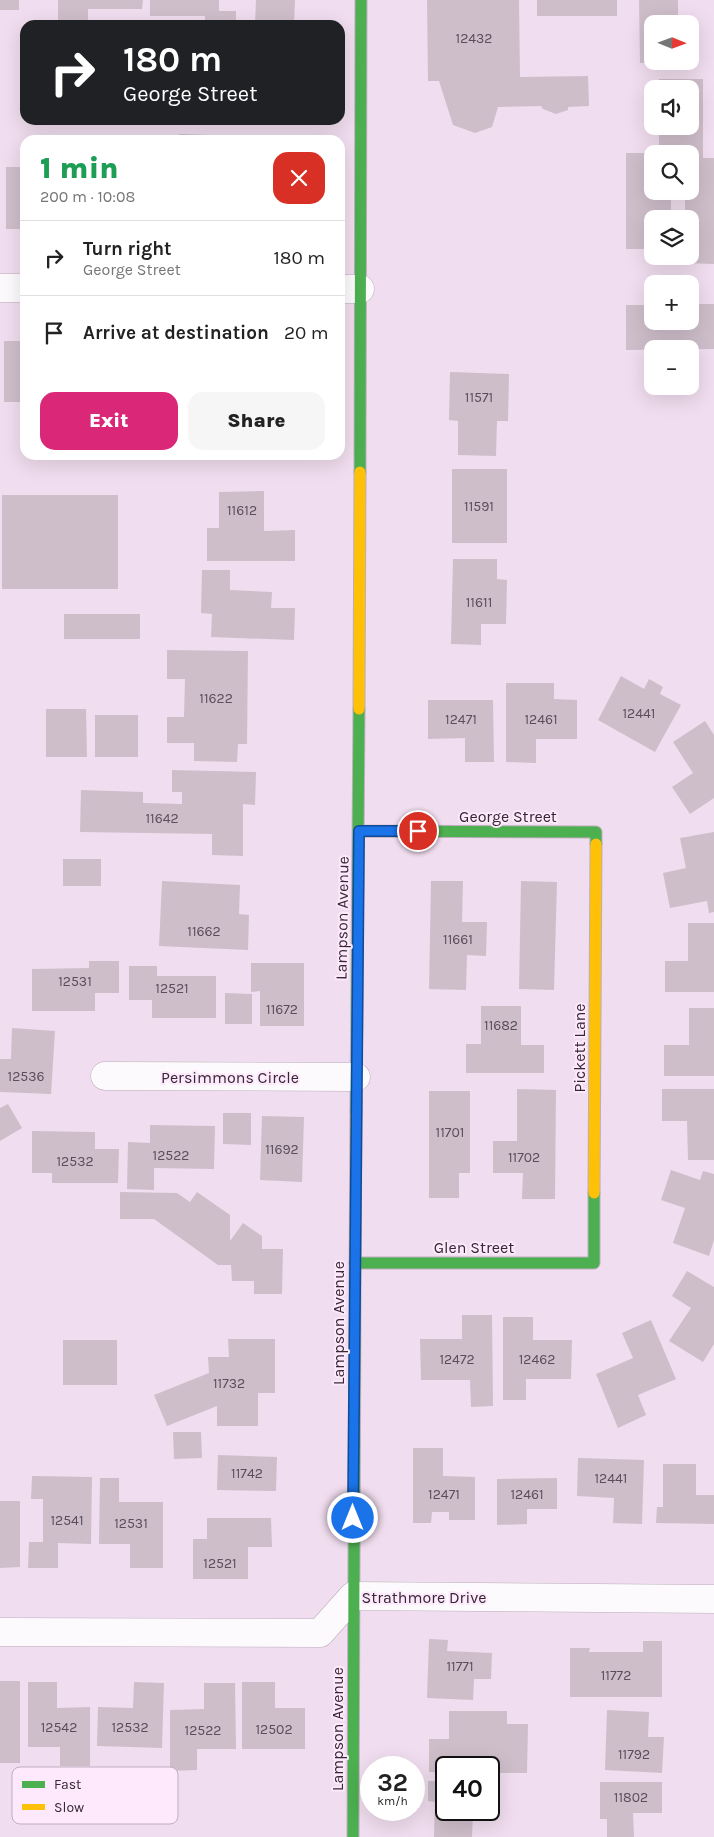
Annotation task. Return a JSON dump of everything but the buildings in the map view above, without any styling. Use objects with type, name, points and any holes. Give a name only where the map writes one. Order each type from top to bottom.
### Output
[{"type":"street","name":"Lampson Avenue","points":[[354,1837],[354,1263],[359,831],[350,289],[361,0]]},
{"type":"street","points":[[0,288],[20,288]]},
{"type":"street","name":"George Street","points":[[359,831],[596,832]]},
{"type":"street","name":"Pickett Lane","points":[[594,1263],[596,832]]},
{"type":"street","name":"Persimmons Circle","points":[[105,1076],[356,1077]]},
{"type":"street","name":"Glen Street","points":[[354,1263],[594,1263]]},
{"type":"street","name":"Strathmore Drive","points":[[0,1632],[320,1634],[353,1596],[714,1599]]},
{"type":"traffic: fast","points":[[360,472],[361,0]]},
{"type":"traffic: fast","points":[[356,1112],[359,709]]},
{"type":"traffic: fast","points":[[359,831],[596,832],[596,844]]},
{"type":"traffic: fast","points":[[355,1263],[594,1263],[594,1193]]},
{"type":"traffic: fast","points":[[353,1837],[355,1283]]},
{"type":"traffic: slow","points":[[359,709],[360,472]]},
{"type":"traffic: slow","points":[[594,1193],[596,844]]},
{"type":"traffic: slow","points":[[355,1283],[356,1112]]},
{"type":"route","points":[[353,1518],[359,831],[418,831]]}]
